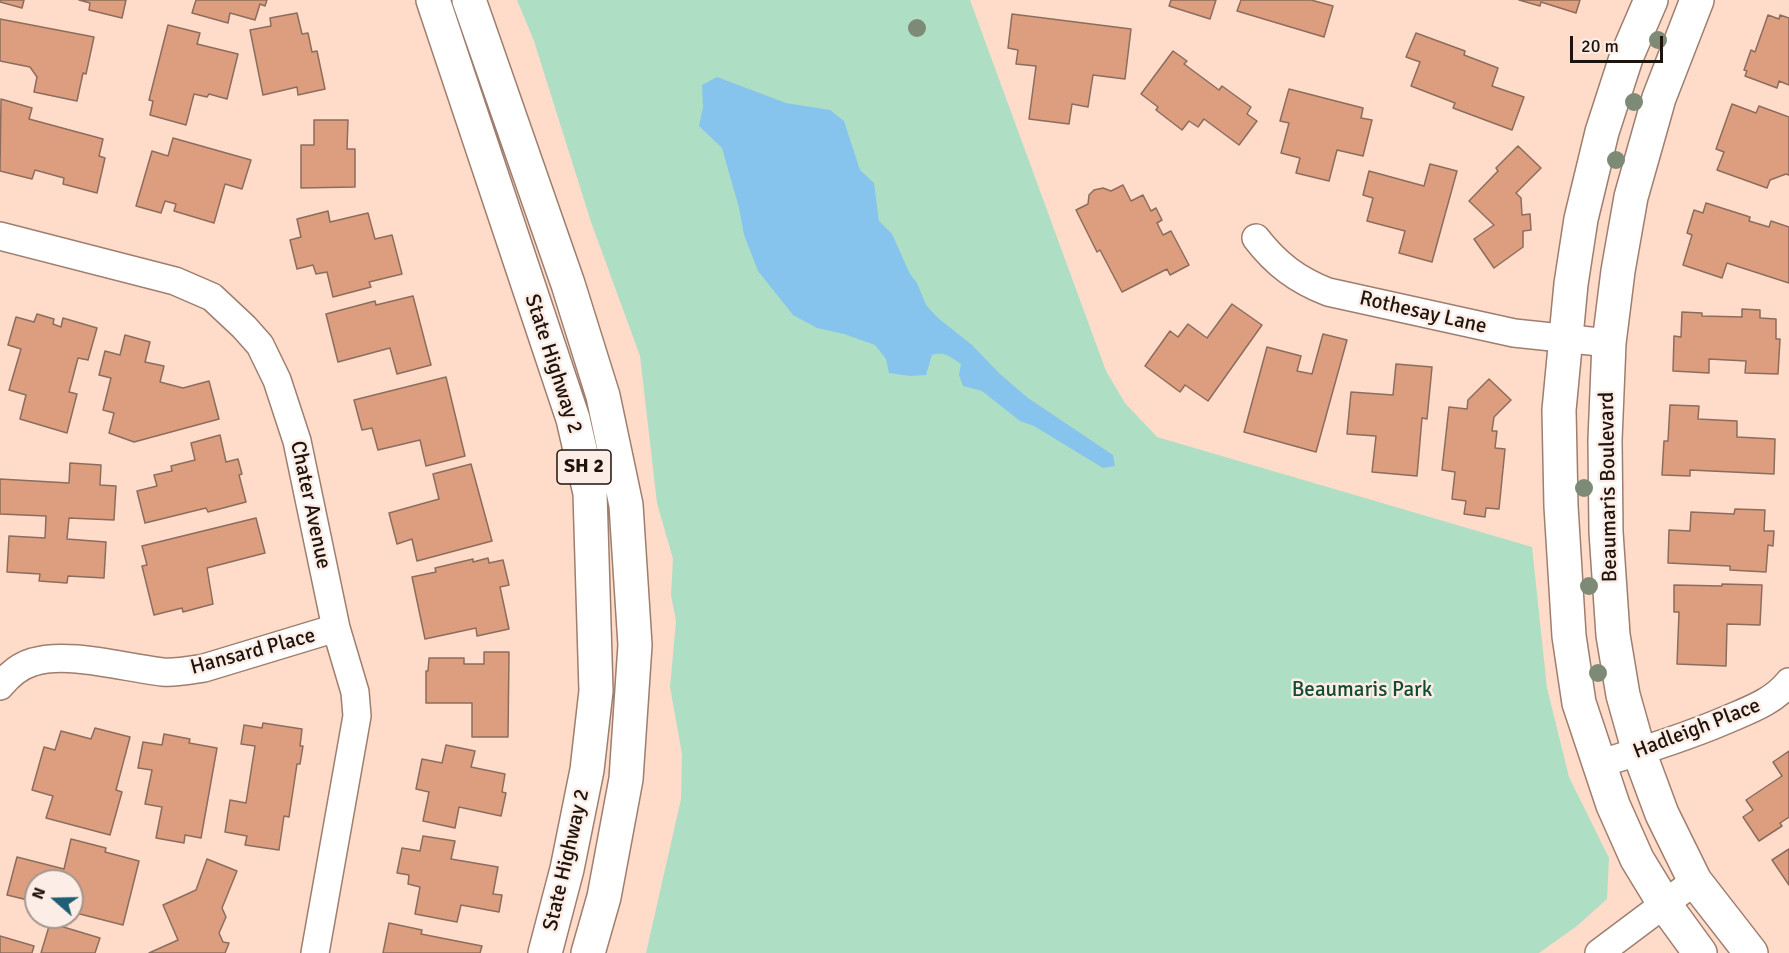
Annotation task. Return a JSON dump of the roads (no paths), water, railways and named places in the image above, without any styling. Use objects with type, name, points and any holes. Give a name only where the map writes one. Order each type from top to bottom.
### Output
[{"type":"main road","name":"State Highway 2","points":[[433,0],[573,419],[590,493],[596,691],[587,770],[567,869],[545,953]]},
{"type":"main road","name":"State Highway 2","points":[[469,0],[568,284],[603,396],[626,505],[635,645],[626,779],[604,897],[588,953]]},
{"type":"main road","points":[[1651,0],[1626,58],[1602,132],[1581,219],[1571,284],[1559,410],[1561,506],[1569,636],[1579,703],[1613,805],[1637,859],[1665,905],[1700,953]]},
{"type":"main road","name":"Beaumaris Boulevard","points":[[1697,0],[1659,98],[1631,197],[1618,271],[1609,343],[1605,440],[1606,532],[1613,635],[1623,695],[1639,752],[1662,814],[1695,881],[1751,953]]},
{"type":"street","name":"Chater Avenue","points":[[0,236],[184,285],[212,297],[260,345],[277,380],[297,441],[336,628],[355,692],[357,716],[315,953]]},
{"type":"street","name":"Rothesay Lane","points":[[1256,238],[1271,257],[1290,272],[1312,286],[1328,292],[1514,333],[1609,343]]},
{"type":"street","name":"Hansard Place","points":[[0,686],[10,673],[33,662],[67,658],[165,672],[184,671],[204,668],[336,628]]},
{"type":"street","name":"Hadleigh Place","points":[[1598,764],[1687,737],[1769,701],[1789,682]]},
{"type":"street","points":[[1599,953],[1695,881]]},
{"type":"water","points":[[717,77],[786,103],[830,110],[844,121],[860,170],[874,183],[879,221],[892,234],[926,305],[1028,398],[1113,455],[1115,466],[1103,468],[1034,426],[1020,421],[982,391],[963,386],[959,375],[961,364],[947,355],[932,355],[926,375],[910,376],[889,373],[886,359],[875,345],[844,334],[817,328],[793,315],[758,271],[744,235],[722,148],[699,126],[703,107],[702,85]]},
{"type":"park label","name":"Beaumaris Park","points":[[1362,690]]}]
